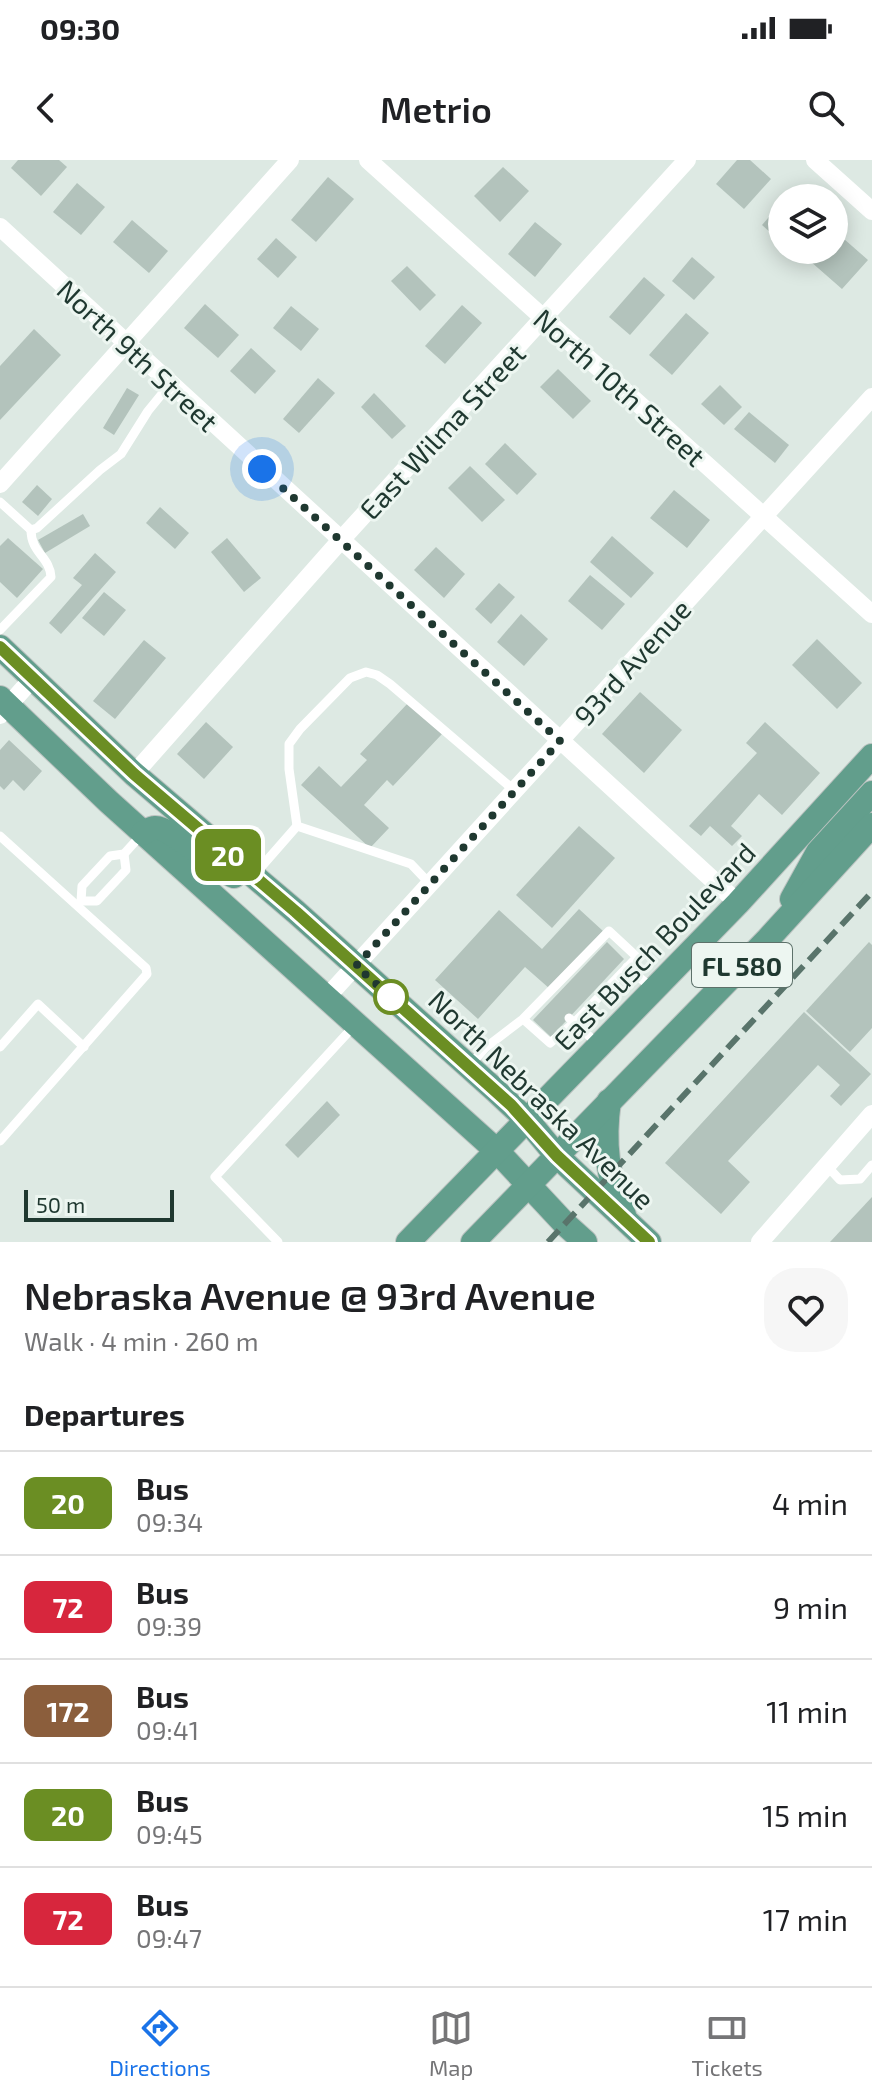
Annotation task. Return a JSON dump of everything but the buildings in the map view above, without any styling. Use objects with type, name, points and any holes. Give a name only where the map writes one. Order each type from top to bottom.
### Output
[{"type":"main road","name":"North Nebraska Avenue","points":[[0,647],[134,774],[356,966],[528,1121],[557,1156],[649,1242]]},
{"type":"main road","points":[[3,706],[497,1151],[585,1242]]},
{"type":"main road","name":"East Busch Boulevard","points":[[408,1242],[738,903],[872,756]]},
{"type":"main road","points":[[768,939],[818,852],[872,793]]},
{"type":"main road","name":"FL 580","points":[[473,1242],[768,939],[872,825]]},
{"type":"main road","points":[[143,833],[156,827],[165,829],[232,876],[253,876]]},
{"type":"main road","points":[[609,1101],[605,1141],[607,1161],[615,1194],[627,1222]]},
{"type":"street","points":[[0,484],[290,160]]},
{"type":"street","name":"North 10th Street","points":[[368,160],[872,614]]},
{"type":"street","name":"East Wilma Street","points":[[134,774],[340,541],[687,160]]},
{"type":"street","points":[[815,160],[872,211]]},
{"type":"street","name":"North 9th Street","points":[[0,227],[738,903]]},
{"type":"street","name":"93rd Avenue","points":[[327,997],[872,397]]},
{"type":"street","points":[[3,706],[32,679]]},
{"type":"street","points":[[760,1242],[872,1114]]},
{"type":"lane","points":[[31,530],[49,519],[121,454],[155,400],[170,384]]},
{"type":"lane","points":[[0,502],[31,530],[31,542],[48,564],[51,577],[0,630]]},
{"type":"lane","points":[[253,876],[297,826],[289,769],[289,744],[350,678],[366,672],[390,684],[515,791]]},
{"type":"lane","points":[[297,826],[411,864],[430,884]]},
{"type":"lane","points":[[79,903],[82,886],[110,856],[124,854],[143,833]]},
{"type":"lane","points":[[0,836],[79,903],[146,968],[147,974],[0,1141]]},
{"type":"lane","points":[[79,903],[97,901],[116,881],[126,870],[124,854]]},
{"type":"lane","points":[[468,1066],[485,1048],[523,1019],[548,1000],[609,931],[637,957],[611,979],[550,1043],[523,1019]]},
{"type":"lane","points":[[627,967],[654,990]]},
{"type":"lane","points":[[0,1047],[38,1004],[84,1047]]},
{"type":"lane","points":[[572,1020],[600,1045]]},
{"type":"lane","points":[[278,1242],[215,1177],[356,1023]]},
{"type":"lane","points":[[827,1166],[840,1180],[860,1179],[872,1165]]},
{"type":"railway","points":[[548,1242],[872,892]]},
{"type":"bus line","name":"20","points":[[0,647],[192,826],[296,912],[511,1105],[557,1156],[649,1242]]},
{"type":"route","points":[[262,469],[560,741],[356,966],[401,1006],[391,997]]}]
